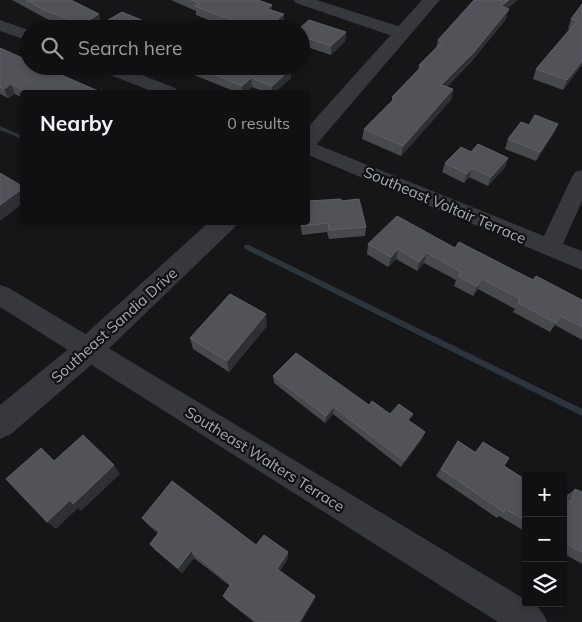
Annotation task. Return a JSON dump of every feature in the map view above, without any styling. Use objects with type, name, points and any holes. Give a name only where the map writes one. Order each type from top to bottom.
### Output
[{"type":"street","points":[[301,0],[400,33]]},
{"type":"street","points":[[310,138],[400,33],[432,0]]},
{"type":"street","points":[[0,25],[20,33]]},
{"type":"street","points":[[126,75],[164,90]]},
{"type":"street","name":"Southeast Voltair Terrace","points":[[310,149],[582,261]]},
{"type":"street","points":[[550,248],[582,177]]},
{"type":"street","name":"Southeast Sandia Drive","points":[[0,424],[88,350],[222,225]]},
{"type":"street","name":"Southeast Walters Terrace","points":[[0,295],[530,622]]},
{"type":"building","points":[[26,0],[71,0],[99,14],[89,20],[71,20],[44,10]]},
{"type":"building","points":[[191,0],[258,0],[272,5],[267,9],[284,14],[277,20],[233,20],[195,6],[199,3]]},
{"type":"building","points":[[474,0],[509,0],[501,6],[509,9],[474,52],[441,85],[453,89],[403,146],[364,129],[395,98],[392,97],[422,66],[419,65],[442,42],[438,40]]},
{"type":"building","points":[[582,4],[582,61],[567,80],[536,69],[577,21],[571,19]]},
{"type":"building","points":[[122,12],[141,20],[108,20]]},
{"type":"building","points":[[310,20],[346,32],[331,46],[310,39]]},
{"type":"building","points":[[0,48],[20,57],[20,75],[62,75],[96,90],[23,90],[11,84],[4,89],[0,87]]},
{"type":"building","points":[[215,75],[284,75],[272,86],[251,78],[242,86]]},
{"type":"building","points":[[535,115],[558,124],[540,152],[508,139],[521,122],[529,125]]},
{"type":"building","points":[[478,144],[508,158],[491,177],[472,168],[467,174],[445,163],[461,147],[471,152]]},
{"type":"building","points":[[0,173],[20,185],[20,190],[0,205]]},
{"type":"building","points":[[359,199],[366,227],[329,230],[328,223],[302,226],[310,225],[310,201]]},
{"type":"building","points":[[397,216],[455,248],[459,242],[533,280],[536,276],[582,300],[582,327],[560,316],[556,323],[518,303],[520,299],[482,279],[477,287],[458,276],[461,272],[427,253],[419,262],[398,249],[391,257],[368,244]]},
{"type":"building","points":[[230,294],[266,314],[227,361],[190,338]]},
{"type":"building","points":[[296,353],[369,405],[372,401],[390,414],[399,404],[413,414],[408,420],[425,432],[404,461],[334,407],[326,416],[273,376]]},
{"type":"building","points":[[83,435],[114,465],[73,504],[70,500],[47,522],[6,479],[41,448],[54,461]]},
{"type":"building","points":[[458,441],[476,453],[483,442],[509,458],[504,466],[522,477],[522,519],[505,509],[504,512],[441,469]]},
{"type":"building","points":[[172,481],[256,545],[264,535],[288,552],[277,569],[315,596],[299,622],[257,622],[223,596],[231,584],[191,551],[178,568],[150,544],[160,531],[142,518]]},
{"type":"building","points":[[575,489],[582,492],[582,552],[567,544],[567,500],[571,502]]},
{"type":"waterway","points":[[0,128],[20,137]]},
{"type":"waterway","points":[[247,247],[582,413]]}]
